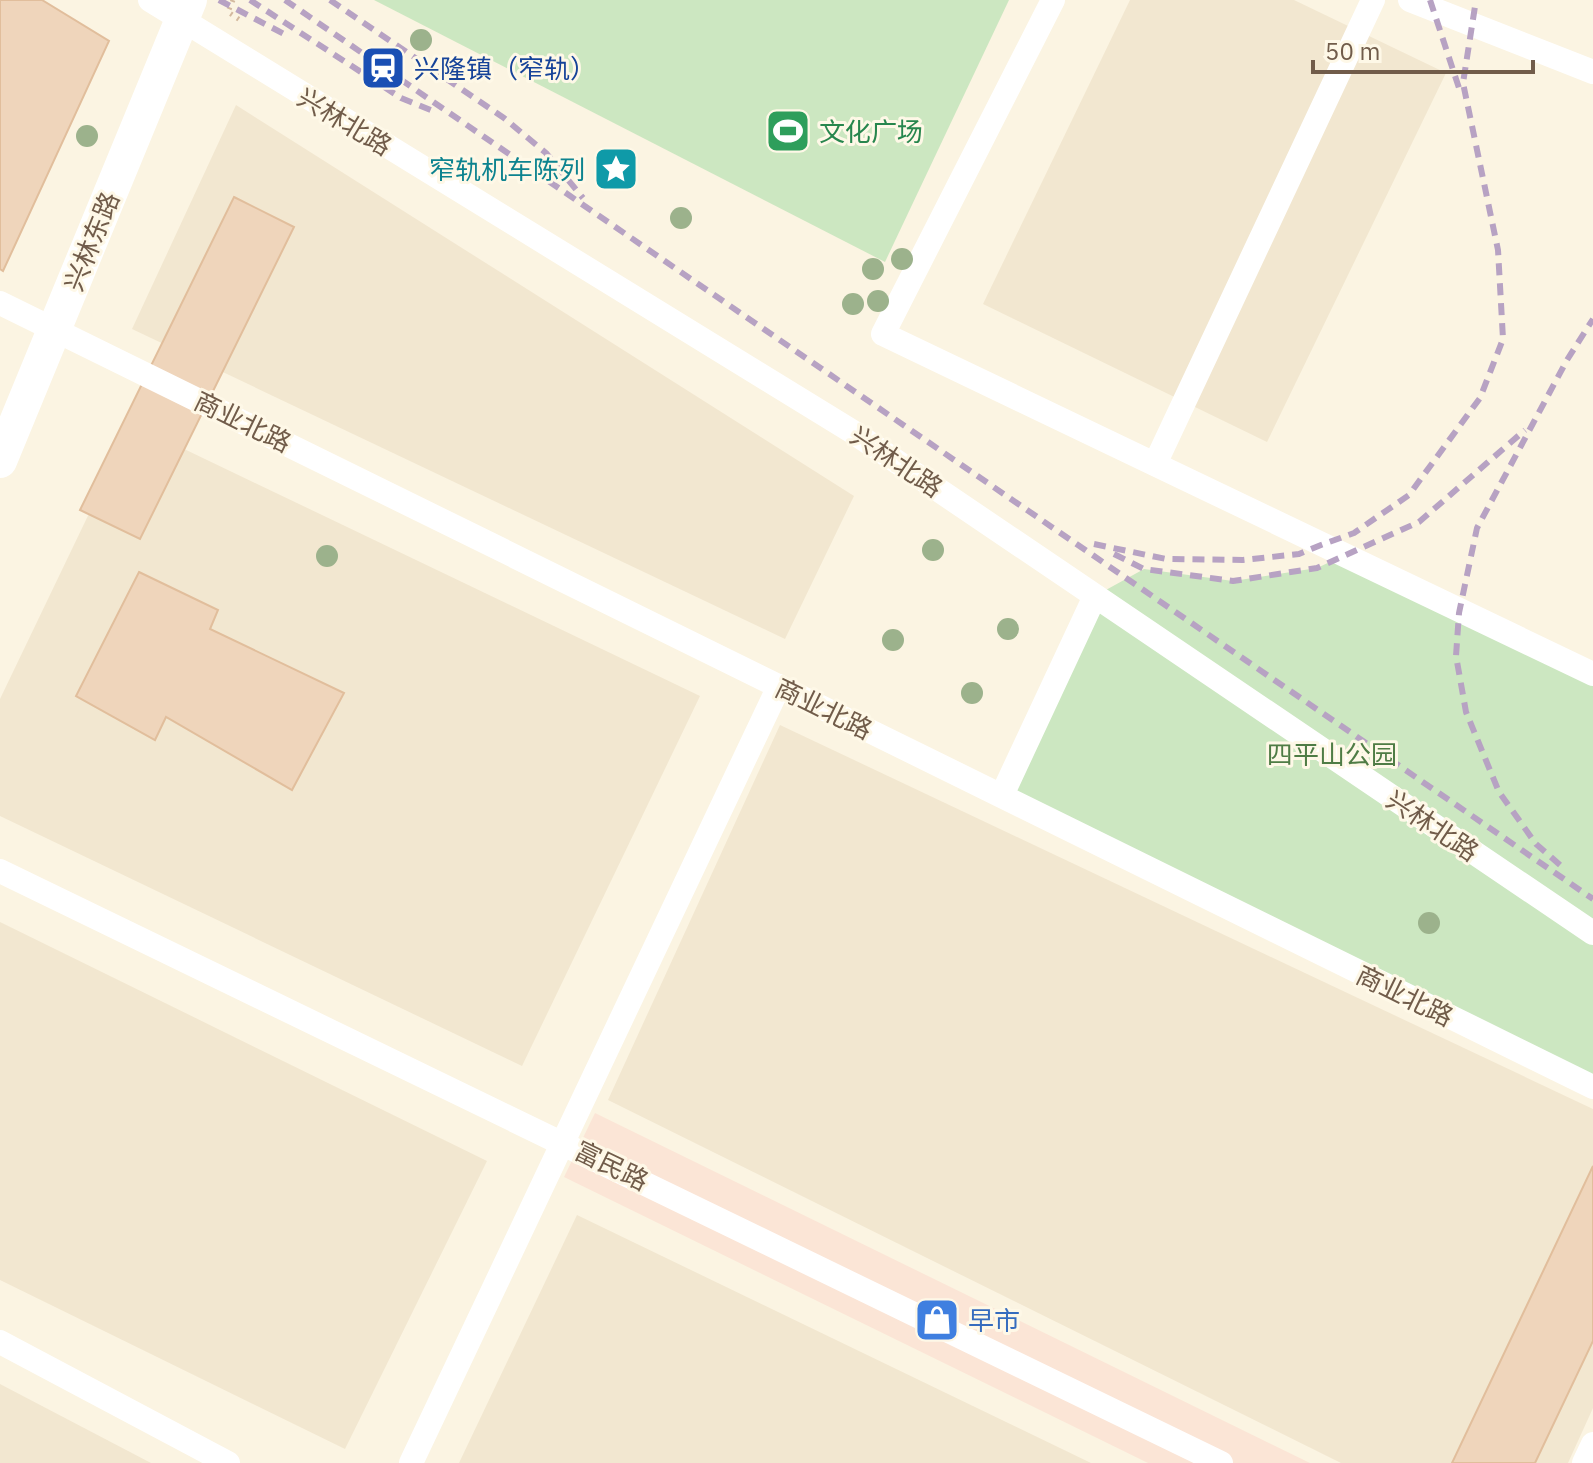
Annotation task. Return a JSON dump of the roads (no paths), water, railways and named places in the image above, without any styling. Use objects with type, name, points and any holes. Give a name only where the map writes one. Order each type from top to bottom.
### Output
[{"type":"main road","name":"兴林东路","points":[[0,461],[186,10]]},
{"type":"street","name":"兴林北路","points":[[150,0],[186,10],[853,432],[1593,933]]},
{"type":"street","points":[[1053,0],[883,334],[1593,674]]},
{"type":"street","points":[[1155,464],[1373,0]]},
{"type":"street","points":[[1410,0],[1593,72]]},
{"type":"street","name":"商业北路","points":[[0,303],[1593,1087]]},
{"type":"street","points":[[1002,795],[1095,596]]},
{"type":"street","points":[[411,1463],[779,686]]},
{"type":"street","name":"富民路","points":[[0,871],[563,1141],[1221,1463]]},
{"type":"street","points":[[0,1342],[228,1463]]},
{"type":"street","points":[[1584,1463],[1593,1444]]},
{"type":"railway","points":[[219,0],[286,35]]},
{"type":"railway","points":[[250,0],[401,98],[433,111]]},
{"type":"railway","points":[[285,0],[1593,899]]},
{"type":"railway","points":[[330,0],[504,118],[546,153],[583,198]]},
{"type":"railway","points":[[1430,0],[1460,91]]},
{"type":"railway","points":[[1094,544],[1166,559],[1243,560],[1299,554],[1354,533],[1409,495],[1480,398],[1503,339],[1498,250],[1463,83],[1476,0]]},
{"type":"railway","points":[[1560,865],[1536,844],[1499,792],[1466,712],[1456,656],[1459,613],[1477,528],[1567,360],[1593,319]]},
{"type":"railway","points":[[1114,554],[1144,569],[1233,581],[1317,568],[1419,522],[1525,430]]},
{"type":"place","name":"兴隆镇（窄轨）","points":[[383,68]]},
{"type":"place","name":"文化广场","points":[[788,131]]},
{"type":"place","name":"窄轨机车陈列","points":[[616,169]]},
{"type":"place","name":"早市","points":[[937,1320]]},
{"type":"park label","name":"四平山公园","points":[[1332,754]]}]
